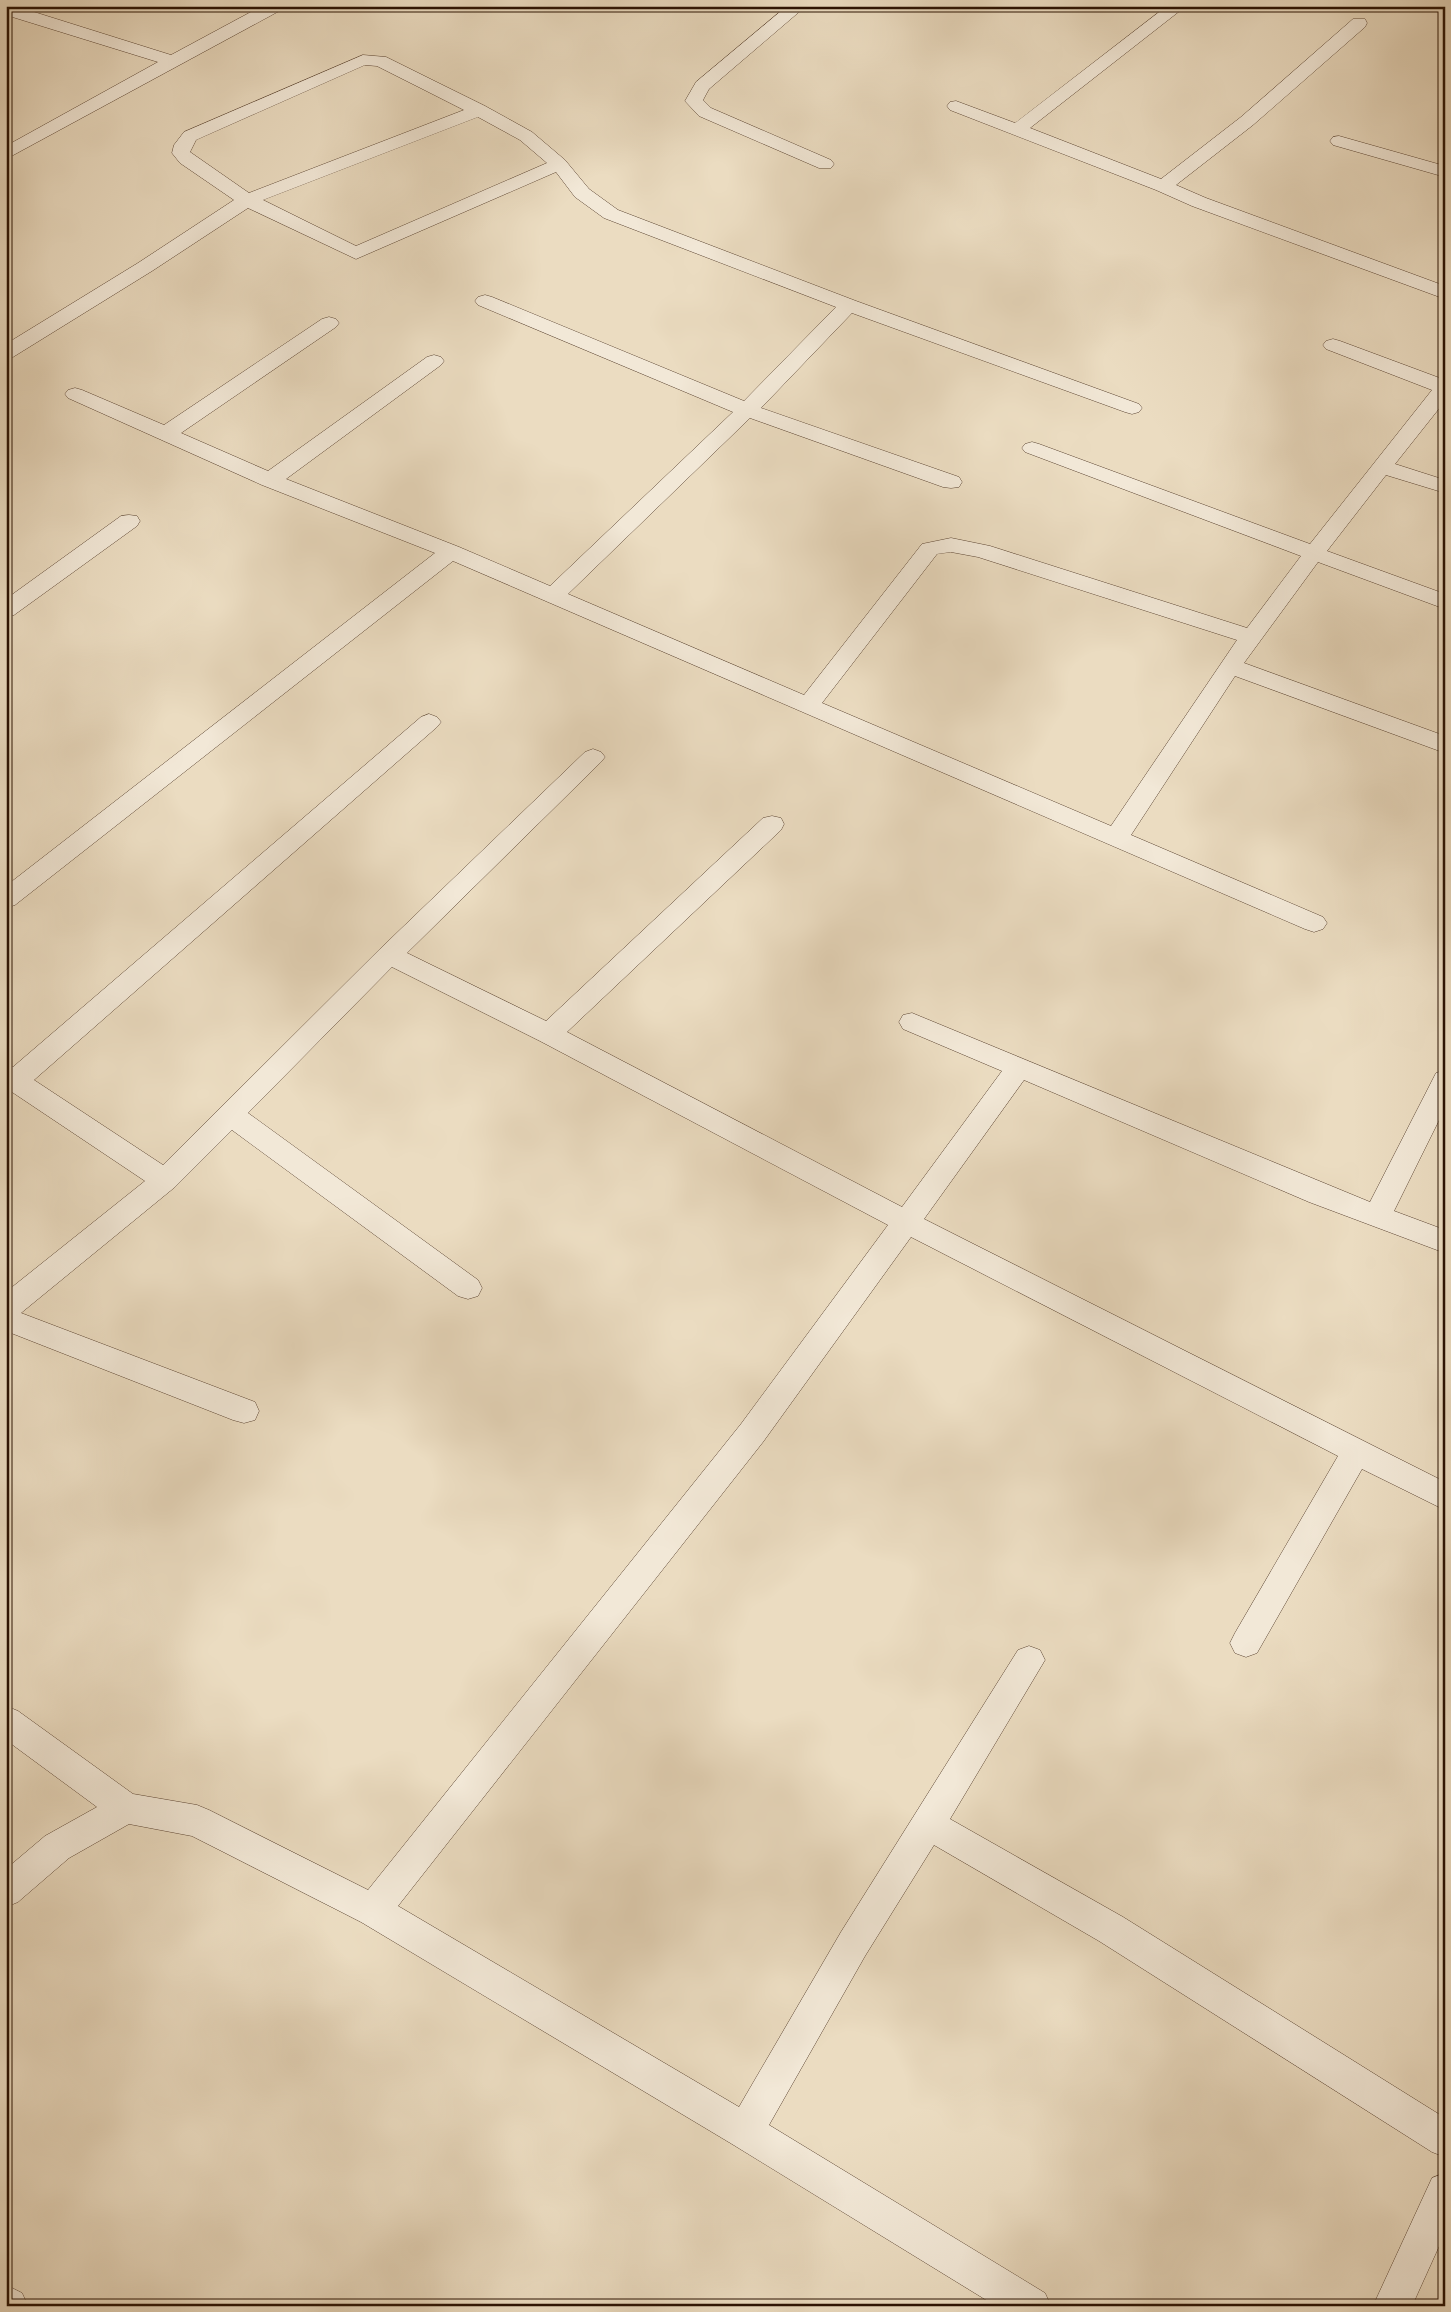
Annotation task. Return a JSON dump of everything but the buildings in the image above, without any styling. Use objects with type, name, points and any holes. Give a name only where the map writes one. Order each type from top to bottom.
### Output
[{"type":"street","points":[[6,154],[276,6]]},
{"type":"street","points":[[798,6],[702,86],[694,101],[705,112],[825,164]]},
{"type":"street","points":[[1017,130],[1178,6]]},
{"type":"street","points":[[6,9],[173,61]]},
{"type":"street","points":[[1163,186],[1247,121],[1359,23]]},
{"type":"street","points":[[559,164],[356,253],[247,200],[186,159],[182,153],[183,145],[190,136],[363,60],[380,61],[479,110],[526,136],[559,164],[582,193],[611,214],[849,306],[1132,408]]},
{"type":"street","points":[[956,106],[1163,186],[1199,202],[1445,293]]},
{"type":"street","points":[[6,353],[145,267],[247,200],[479,110]]},
{"type":"street","points":[[1339,141],[1445,172]]},
{"type":"street","points":[[485,301],[747,410],[951,482]]},
{"type":"street","points":[[554,595],[747,410],[849,306]]},
{"type":"street","points":[[165,434],[329,323]]},
{"type":"street","points":[[1116,838],[1251,636],[1445,387],[1333,345]]},
{"type":"street","points":[[270,480],[434,361]]},
{"type":"street","points":[[75,394],[270,480],[554,595],[1314,924]]},
{"type":"street","points":[[1032,448],[1445,602]]},
{"type":"street","points":[[1381,467],[1445,487]]},
{"type":"street","points":[[6,610],[129,521]]},
{"type":"street","points":[[808,705],[930,550],[952,545],[991,554],[1251,636]]},
{"type":"street","points":[[6,899],[451,552]]},
{"type":"street","points":[[1230,666],[1445,745]]},
{"type":"street","points":[[165,1180],[11,1078],[429,722]]},
{"type":"street","points":[[6,1308],[165,1180],[389,955],[593,757]]},
{"type":"street","points":[[549,1034],[772,824]]},
{"type":"street","points":[[389,955],[549,1034],[906,1222],[1445,1497]]},
{"type":"street","points":[[912,1022],[1318,1194],[1445,1242]]},
{"type":"street","points":[[373,1910],[752,1433],[1019,1068]]},
{"type":"street","points":[[1377,1216],[1445,1080]]},
{"type":"street","points":[[230,1114],[468,1288]]},
{"type":"street","points":[[6,1319],[244,1411]]},
{"type":"street","points":[[1246,1643],[1356,1452]]},
{"type":"street","points":[[745,2131],[853,1944],[1029,1660]]},
{"type":"street","points":[[6,1721],[126,1808],[197,1821],[373,1910],[745,2131],[1032,2306]]},
{"type":"street","points":[[6,1891],[58,1847],[126,1808]]},
{"type":"street","points":[[928,1824],[1112,1930],[1445,2139]]},
{"type":"street","points":[[1392,2306],[1445,2191]]}]
